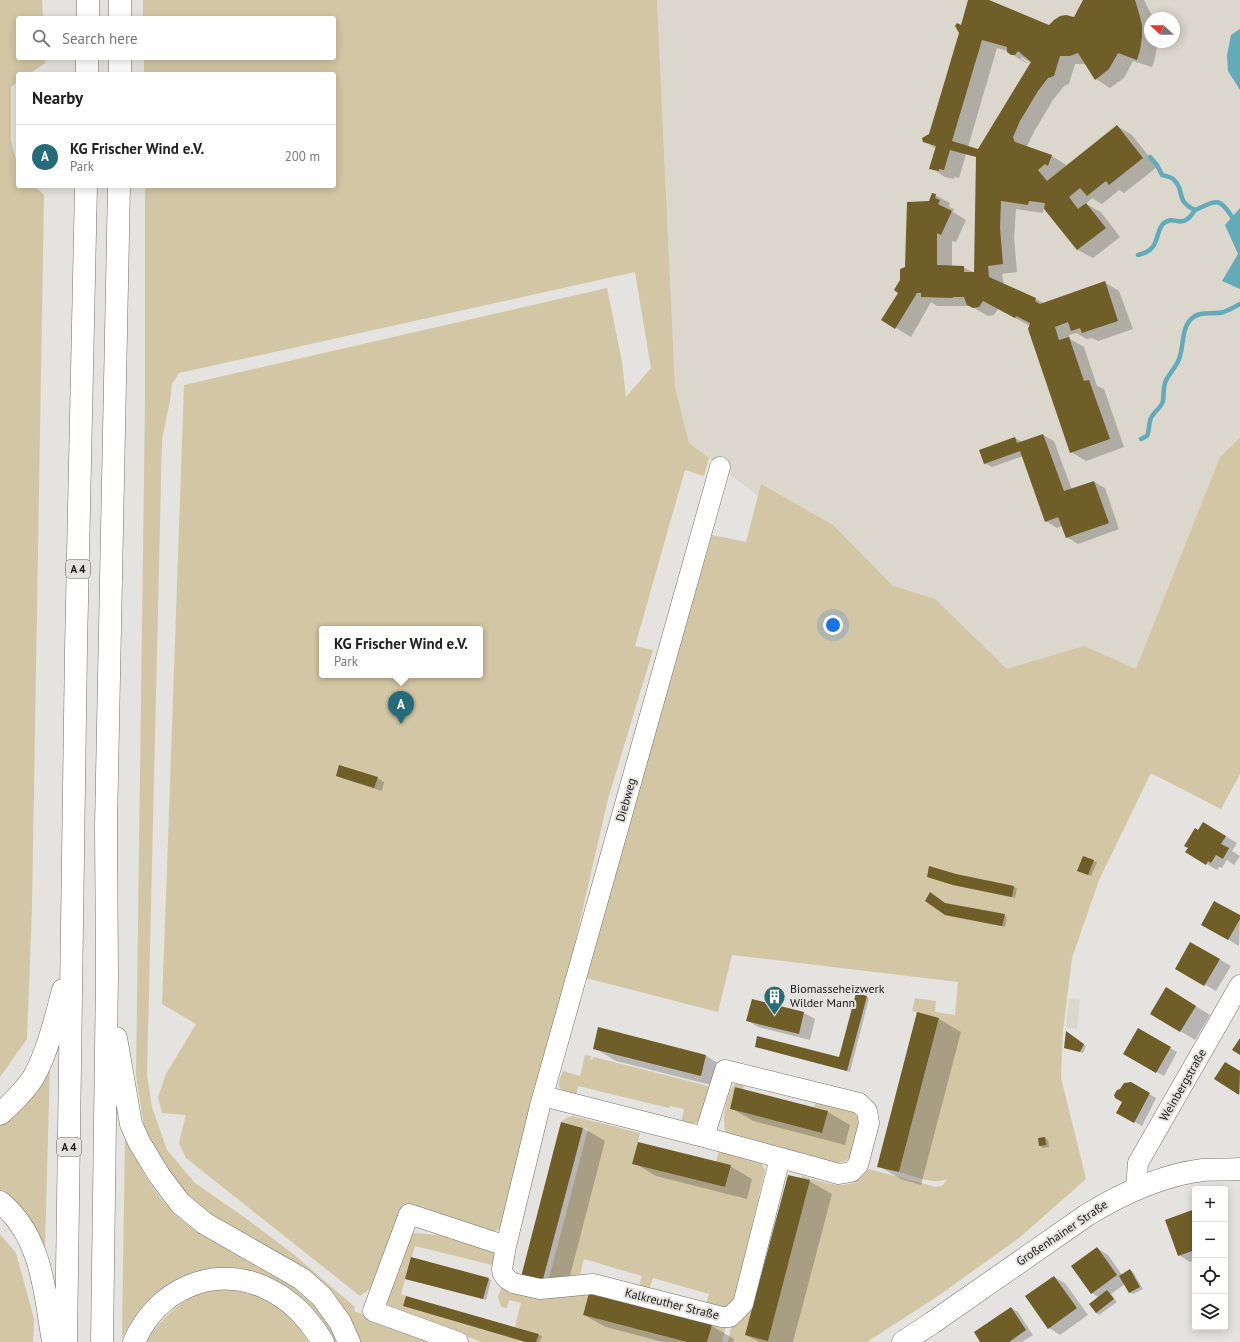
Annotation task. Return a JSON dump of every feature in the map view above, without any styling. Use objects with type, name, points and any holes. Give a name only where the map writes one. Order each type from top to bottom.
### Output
[{"type":"main road","points":[[88,0],[88,16]]},
{"type":"main road","points":[[120,0],[120,16]]},
{"type":"main road","points":[[87,60],[87,72]]},
{"type":"main road","points":[[120,60],[120,72]]},
{"type":"main road","name":"A 4","points":[[66,1342],[76,648],[86,188]]},
{"type":"main road","points":[[102,1342],[106,825],[119,188]]},
{"type":"main road","points":[[0,1114],[18,1098],[33,1078],[43,1056],[58,1009],[72,952]]},
{"type":"main road","points":[[106,976],[131,1124],[139,1142],[159,1175],[180,1203],[204,1223],[302,1279],[322,1297],[340,1322],[348,1342]]},
{"type":"main road","name":"Großenhainer Straße","points":[[903,1342],[1087,1215],[1112,1200],[1136,1189],[1184,1173],[1204,1170],[1240,1169]]},
{"type":"main road","points":[[0,1202],[9,1210],[31,1240],[38,1259],[53,1342]]},
{"type":"main road","points":[[134,1342],[138,1331],[152,1312],[164,1300],[179,1290],[196,1283],[219,1279],[242,1280],[264,1287],[278,1294],[298,1310],[312,1324],[323,1342]]},
{"type":"street","name":"Diebweg","points":[[543,1096],[717,508],[720,467]]},
{"type":"street","name":"Weinbergstraße","points":[[1136,1189],[1138,1163],[1240,985]]},
{"type":"street","points":[[543,1096],[704,1137],[839,1174],[851,1172],[858,1164],[869,1123],[867,1111],[859,1103],[725,1070],[704,1137]]},
{"type":"street","name":"Kalkreuther Straße","points":[[543,1096],[506,1246],[502,1269],[503,1274],[514,1284],[540,1288],[594,1284],[722,1317],[730,1317],[743,1304],[780,1158]]},
{"type":"street","points":[[458,1342],[373,1311],[408,1214],[506,1246]]},
{"type":"shaded area","points":[[0,0],[42,0],[43,16],[16,16],[16,60],[45,60],[45,63],[32,72],[16,72],[16,83],[11,87],[11,141],[16,160],[16,188],[37,188],[44,195],[32,907],[27,1039],[0,1077]]},
{"type":"shaded area","points":[[143,0],[657,0],[675,387],[689,443],[709,458],[704,476],[685,470],[635,646],[653,650],[608,799],[568,973],[503,1226],[489,1235],[403,1206],[371,1288],[360,1296],[186,1158],[179,1143],[186,1115],[162,1113],[158,1097],[166,1074],[196,1024],[162,1004],[184,385],[607,288],[622,362],[626,397],[651,368],[635,272],[179,373],[172,384],[162,439],[147,1075],[152,1107],[167,1150],[195,1183],[292,1253],[355,1307],[354,1311],[439,1342],[356,1342],[231,1230],[188,1197],[163,1169],[144,1126],[136,1076],[145,402],[145,188],[336,188],[336,72],[144,72],[144,60],[336,60],[336,16],[143,16]]},
{"type":"shaded area","points":[[657,0],[1240,0],[1240,774],[1221,809],[1151,773],[783,512],[758,496],[689,443],[675,387]]},
{"type":"shaded area","points":[[1240,438],[1240,774],[1221,809],[1151,773],[1099,880],[1072,958],[1063,1030],[1061,1078],[1086,1179],[1019,1238],[938,1296],[867,1342],[728,1342],[732,1323],[743,1314],[756,1296],[802,1176],[828,1184],[842,1185],[855,1182],[869,1169],[936,1187],[943,1185],[947,1179],[935,1181],[917,1178],[899,1172],[939,1018],[912,1011],[915,998],[936,1001],[935,1012],[955,1015],[958,982],[732,955],[718,1012],[586,978],[632,809],[712,535],[746,542],[761,484],[833,525],[893,586],[935,599],[1007,669],[1084,646],[1136,669],[1220,457]]},
{"type":"shaded area","points":[[1069,998],[1080,999],[1077,1029],[1066,1028]]},
{"type":"shaded area","points":[[585,1055],[591,1056],[590,1061],[594,1057],[712,1087],[699,1122],[690,1124],[681,1122],[684,1109],[670,1106],[669,1108],[578,1086],[576,1095],[565,1092],[559,1085],[563,1071],[580,1076]]},
{"type":"shaded area","points":[[50,1063],[45,1247],[18,1206],[0,1192],[0,1126],[35,1089]]},
{"type":"shaded area","points":[[735,1084],[744,1084],[743,1089],[735,1087],[730,1109],[822,1133],[828,1111],[814,1107],[816,1102],[853,1112],[859,1119],[860,1123],[851,1157],[843,1162],[836,1163],[727,1134],[724,1123],[725,1108],[729,1093]]},
{"type":"shaded area","points":[[573,1116],[640,1133],[633,1164],[725,1187],[731,1165],[716,1162],[719,1151],[761,1163],[765,1170],[735,1299],[725,1310],[704,1310],[709,1294],[653,1278],[648,1293],[638,1290],[642,1276],[584,1259],[578,1283],[547,1286],[588,1129],[561,1122],[566,1118]]},
{"type":"shaded area","points":[[125,1134],[143,1172],[166,1205],[176,1215],[206,1237],[272,1273],[293,1287],[311,1302],[326,1320],[337,1342],[333,1342],[268,1279],[149,1303],[132,1322],[122,1338]]},
{"type":"shaded area","points":[[414,1233],[438,1235],[496,1253],[492,1265],[415,1246],[401,1294],[406,1296],[404,1306],[526,1342],[482,1342],[391,1309],[385,1301],[410,1235]]},
{"type":"shaded area","points":[[0,1234],[16,1253],[34,1319],[33,1342],[0,1342]]},
{"type":"shaded area","points":[[503,1283],[589,1293],[583,1315],[687,1342],[536,1342],[539,1334],[515,1327],[521,1303],[509,1300],[507,1308],[501,1307],[498,1297]]},
{"type":"shaded area","points":[[229,1289],[266,1300],[276,1305],[293,1320],[308,1342],[145,1342],[146,1339],[173,1310],[189,1298],[207,1290]]},
{"type":"shaded area","points":[[701,1315],[727,1322],[722,1342],[707,1342],[712,1325],[699,1322]]},
{"type":"water","points":[[1240,29],[1240,90],[1228,71],[1227,55],[1231,35]]},
{"type":"water","points":[[1240,208],[1240,289],[1222,281],[1238,254],[1225,225]]},
{"type":"building","points":[[968,0],[989,0],[1049,25],[1060,16],[1066,15],[1074,17],[1083,0],[1135,0],[1139,13],[1142,25],[1142,37],[1137,60],[1118,53],[1109,69],[1095,80],[1078,53],[1070,56],[1060,56],[1054,76],[1048,78],[1038,91],[1020,121],[1013,137],[1015,142],[1052,155],[1048,166],[1045,164],[1038,170],[1047,181],[1117,125],[1143,158],[1109,185],[1106,181],[1087,196],[1080,188],[1069,197],[1078,209],[1086,203],[1106,228],[1077,250],[1044,209],[1045,203],[1029,201],[1028,205],[1001,201],[1000,228],[1003,264],[988,266],[989,277],[1036,298],[1035,301],[1040,304],[1105,281],[1118,321],[1082,333],[1080,328],[1071,331],[1068,322],[1055,327],[1059,340],[1069,337],[1084,381],[1089,380],[1110,439],[1070,453],[1028,329],[1030,323],[1016,316],[1015,318],[983,301],[979,307],[973,308],[967,305],[964,297],[921,297],[921,293],[917,293],[895,329],[881,320],[898,293],[894,290],[900,280],[900,269],[905,267],[907,202],[929,201],[932,193],[936,194],[935,198],[940,200],[938,204],[952,211],[941,235],[937,233],[937,265],[964,266],[964,272],[974,272],[976,157],[950,150],[944,170],[939,169],[939,171],[929,169],[936,146],[923,142],[922,138],[929,134],[959,33],[955,26],[957,23],[961,25]],"holes":[[[982,40],[1007,47],[1007,52],[1011,55],[1015,55],[1018,51],[1031,62],[978,149],[952,141]]]},
{"type":"building","points":[[1043,434],[1064,491],[1094,481],[1109,523],[1066,538],[1058,517],[1045,522],[1020,451],[984,464],[979,450],[1015,437],[1017,443]]},
{"type":"building","points":[[339,765],[378,777],[374,788],[336,776]]},
{"type":"building","points":[[1203,822],[1226,836],[1221,844],[1229,848],[1223,859],[1216,855],[1211,863],[1208,861],[1206,865],[1185,852],[1188,848],[1184,846],[1195,828],[1198,830]]},
{"type":"building","points":[[1083,856],[1094,860],[1088,875],[1077,871]]},
{"type":"building","points":[[929,866],[956,874],[1014,886],[1012,897],[953,885],[927,877]]},
{"type":"building","points":[[930,892],[945,903],[1005,914],[1002,926],[945,915],[925,901]]},
{"type":"building","points":[[1214,901],[1240,915],[1240,919],[1228,940],[1201,925]]},
{"type":"building","points":[[1190,942],[1220,959],[1204,986],[1175,969]]},
{"type":"building","points":[[1166,987],[1196,1006],[1180,1032],[1150,1014]]},
{"type":"building","points":[[856,993],[867,996],[847,1071],[755,1047],[757,1036],[839,1057]]},
{"type":"building","name":"Biomasseheizwerk Wilder Mann","points":[[752,999],[804,1012],[799,1034],[746,1021]]},
{"type":"building","points":[[917,1012],[939,1018],[899,1172],[877,1167]]},
{"type":"building","points":[[598,1027],[706,1055],[701,1076],[593,1049]]},
{"type":"building","points":[[1138,1028],[1171,1047],[1156,1073],[1123,1054]]},
{"type":"building","points":[[1066,1031],[1084,1044],[1080,1052],[1064,1048]]},
{"type":"building","points":[[1240,1038],[1240,1055],[1232,1050]]},
{"type":"building","points":[[1225,1062],[1240,1071],[1239,1095],[1214,1079]]},
{"type":"building","points":[[1131,1082],[1150,1093],[1134,1123],[1116,1113],[1122,1102],[1115,1098],[1114,1095],[1124,1083]]},
{"type":"building","points":[[735,1087],[828,1111],[822,1133],[730,1109]]},
{"type":"building","points":[[561,1122],[583,1128],[542,1283],[521,1277]]},
{"type":"building","points":[[1045,1137],[1046,1145],[1039,1146],[1038,1138]]},
{"type":"building","points":[[638,1142],[731,1165],[725,1187],[632,1164]]},
{"type":"building","points":[[788,1175],[810,1180],[768,1341],[745,1335]]},
{"type":"building","points":[[1192,1210],[1192,1251],[1178,1256],[1165,1220]]},
{"type":"building","points":[[1097,1247],[1117,1275],[1091,1294],[1071,1266]]},
{"type":"building","points":[[411,1257],[489,1278],[483,1299],[405,1279]]},
{"type":"building","points":[[1130,1269],[1140,1287],[1129,1293],[1119,1276]]},
{"type":"building","points":[[1054,1276],[1077,1308],[1048,1329],[1025,1296]]},
{"type":"building","points":[[1107,1290],[1114,1299],[1096,1313],[1089,1304]]},
{"type":"building","points":[[589,1293],[712,1325],[707,1342],[687,1342],[583,1315]]},
{"type":"building","points":[[406,1296],[539,1334],[536,1342],[526,1342],[403,1306]]},
{"type":"building","points":[[1011,1307],[1026,1330],[1009,1342],[980,1342],[974,1332]]},
{"type":"waterway","points":[[1150,157],[1157,165],[1162,175],[1172,178],[1177,184],[1182,199],[1189,206],[1195,210],[1208,204],[1216,202],[1220,203],[1228,210],[1232,217]]},
{"type":"waterway","points":[[1138,255],[1146,253],[1151,249],[1161,226],[1164,223],[1172,220],[1186,220],[1195,210]]},
{"type":"waterway","points":[[1141,439],[1147,436],[1151,418],[1163,401],[1165,383],[1179,359],[1184,333],[1188,323],[1195,316],[1224,312],[1240,304]]},
{"type":"place","name":"KG Frischer Wind e.V.","points":[[401,724]]},
{"type":"place","name":"Biomasseheizwerk Wilder Mann","points":[[775,1016]]}]
